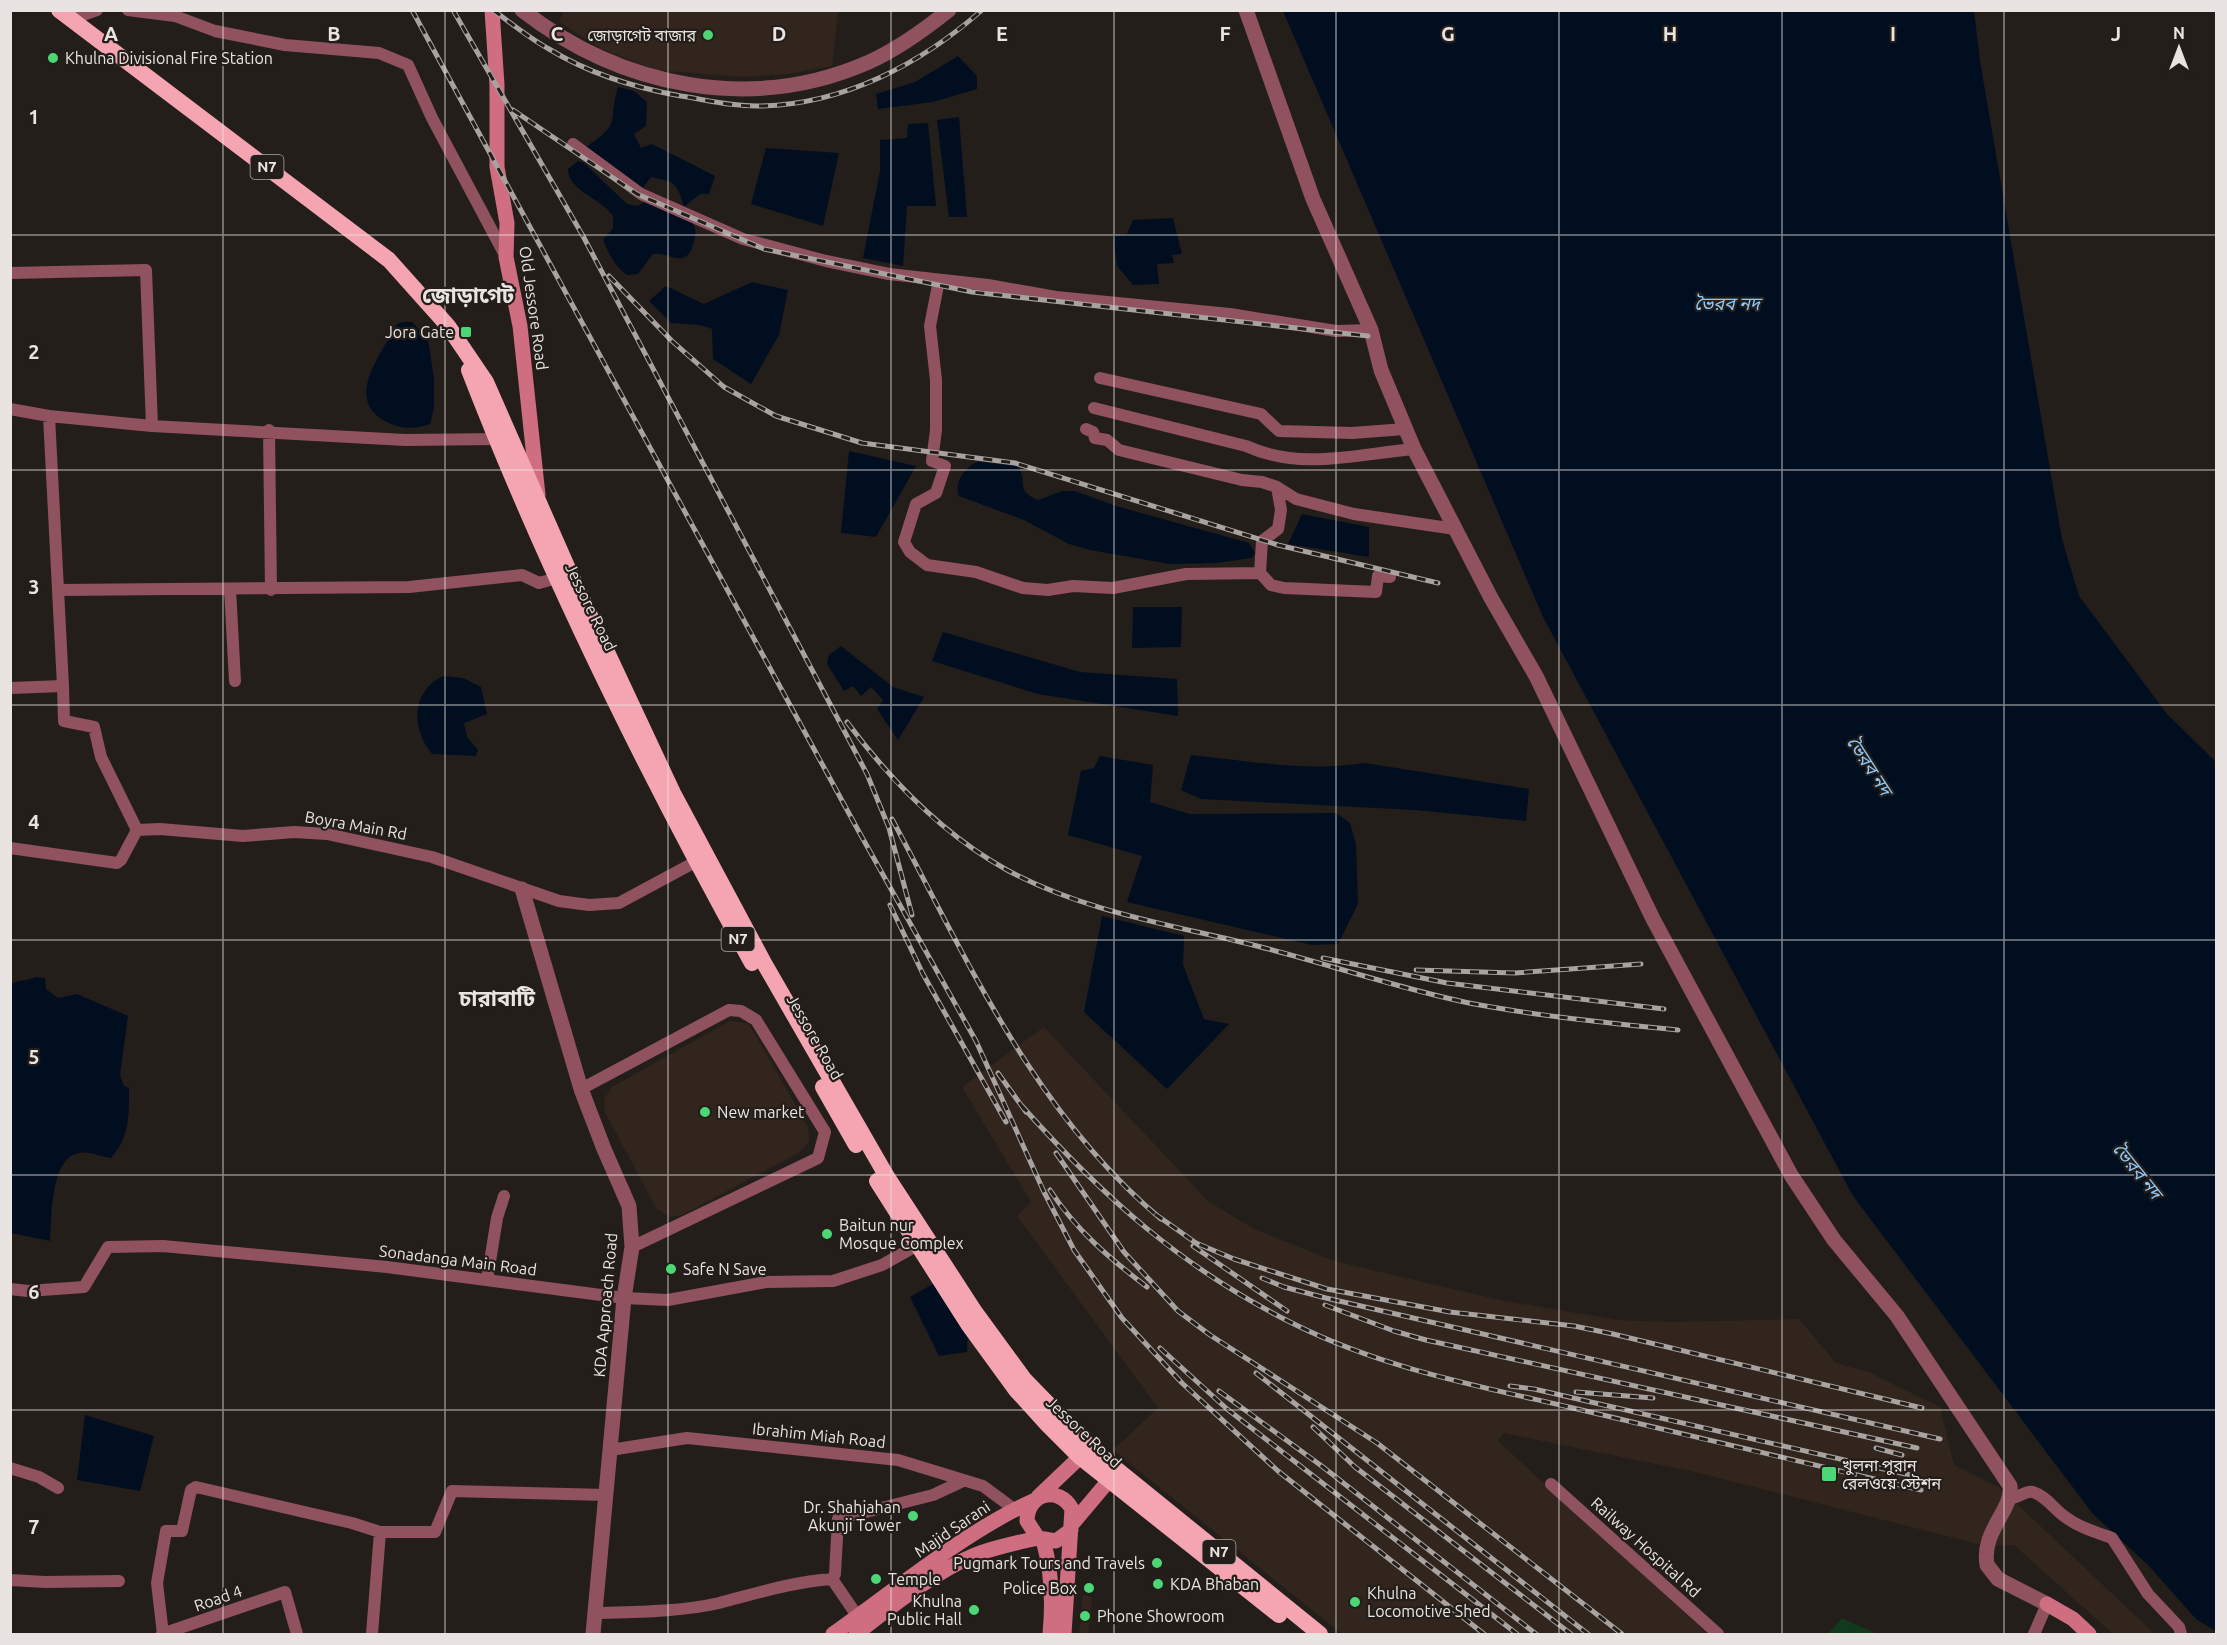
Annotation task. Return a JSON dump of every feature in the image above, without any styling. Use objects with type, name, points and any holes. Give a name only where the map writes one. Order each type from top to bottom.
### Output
[{"type":"highway","name":"Jessore Road","points":[[69,14],[389,260],[426,299],[458,341],[486,382],[538,501],[673,793],[764,963],[886,1175],[975,1312],[1024,1379],[1114,1475],[1302,1635]]},
{"type":"highway","name":"Jessore Road","points":[[458,341],[538,540],[661,795],[845,1125],[916,1246],[1016,1390],[1080,1457],[1114,1475]]},
{"type":"highway","name":"N7","points":[[1114,1475],[1320,1635]]},
{"type":"main road","name":"Old Jessore Road","points":[[492,10],[497,85],[497,167],[507,223],[506,257],[520,326],[535,451],[538,540]]},
{"type":"main road","name":"Majid Sarani","points":[[833,1635],[1014,1509],[1037,1498],[1080,1457]]},
{"type":"main road","points":[[1040,1539],[1056,1541],[1072,1526],[1114,1475]]},
{"type":"main road","points":[[1050,1635],[1053,1604],[1048,1557],[1040,1539],[1027,1521],[1029,1507],[1037,1498],[1051,1494],[1064,1499],[1072,1509],[1064,1635]]},
{"type":"main road","name":"Majid Sarani","points":[[856,1635],[885,1612],[962,1561],[998,1547],[1040,1539]]},
{"type":"main road","points":[[2048,1604],[2077,1635]]},
{"type":"main road","points":[[2048,1604],[2073,1619],[2090,1635]]},
{"type":"street","points":[[69,14],[97,10]]},
{"type":"street","points":[[129,10],[174,16],[215,31],[285,45],[379,53],[408,65],[432,118],[506,257]]},
{"type":"street","points":[[522,10],[565,41],[611,63],[661,81],[718,88],[758,88],[819,78],[869,62],[915,36],[949,10]]},
{"type":"street","points":[[1246,10],[1313,199],[1371,330],[1381,370],[1414,449],[1536,676],[1658,928],[1791,1175],[1834,1240],[1897,1316],[2010,1486],[2011,1498],[1998,1517],[1989,1540],[1987,1565],[1998,1579],[2048,1604],[2034,1635]]},
{"type":"street","points":[[573,144],[641,194],[743,239],[889,274],[1056,297],[1230,314],[1336,331],[1371,330]]},
{"type":"street","points":[[10,273],[146,270],[152,426]]},
{"type":"street","points":[[939,280],[930,326],[936,380],[936,430],[932,461],[945,466],[936,493],[916,504],[908,523],[904,542],[910,552],[927,565],[976,572],[1023,588],[1048,590],[1073,586],[1113,588],[1186,574],[1260,573]]},
{"type":"street","points":[[1101,378],[1238,407],[1261,414],[1279,431],[1352,433],[1406,429]]},
{"type":"street","points":[[1094,408],[1246,446],[1260,454],[1291,459],[1332,460],[1414,449]]},
{"type":"street","points":[[10,409],[49,416],[152,426],[269,430],[405,440],[498,440]]},
{"type":"street","points":[[10,848],[117,863],[122,860],[137,830],[101,757],[94,727],[64,721],[60,590],[49,416]]},
{"type":"street","points":[[1086,429],[1094,432],[1095,438],[1107,440],[1119,450],[1277,487],[1296,499],[1354,514],[1455,529]]},
{"type":"street","points":[[269,430],[271,590]]},
{"type":"street","points":[[1277,487],[1281,510],[1278,529],[1262,541],[1260,573],[1271,585],[1284,588],[1376,592],[1378,576],[1390,576]]},
{"type":"street","points":[[60,590],[271,590],[409,586],[522,575],[540,583],[557,578]]},
{"type":"street","points":[[230,589],[235,681]]},
{"type":"street","points":[[10,688],[63,686]]},
{"type":"street","name":"Boyra Main Rd","points":[[137,830],[160,829],[243,836],[294,832],[327,834],[432,857],[559,901],[589,905],[619,903],[697,861]]},
{"type":"street","name":"KDA Approach Road","points":[[522,889],[581,1089],[629,1206],[632,1247],[624,1298],[593,1635]]},
{"type":"street","points":[[581,1089],[729,1010],[741,1011],[756,1020],[825,1132],[818,1158],[632,1247]]},
{"type":"street","points":[[825,1132],[845,1125]]},
{"type":"street","points":[[487,1280],[497,1218],[504,1196]]},
{"type":"street","name":"Sonadanga Main Road","points":[[10,1289],[28,1291],[84,1287],[108,1247],[152,1246],[387,1267],[624,1298],[668,1300],[766,1282],[833,1281],[882,1265],[916,1246]]},
{"type":"street","name":"Ibrahim Miah Road","points":[[610,1450],[687,1438],[898,1460],[983,1486],[1014,1509]]},
{"type":"street","points":[[10,1468],[39,1477],[58,1488]]},
{"type":"street","points":[[832,1579],[835,1574],[838,1519],[933,1495],[963,1481]]},
{"type":"street","name":"Railway Hospital Rd","points":[[1551,1484],[1718,1635]]},
{"type":"street","points":[[163,1634],[157,1583],[166,1531],[167,1529],[182,1531],[194,1487],[352,1523],[380,1532],[435,1532],[452,1491],[606,1495]]},
{"type":"street","points":[[2011,1498],[2035,1492],[2064,1517],[2087,1530],[2112,1538],[2148,1594],[2179,1627],[2181,1635]]},
{"type":"street","points":[[372,1635],[380,1532]]},
{"type":"street","points":[[595,1613],[637,1612],[717,1603],[799,1582],[832,1579]]},
{"type":"street","points":[[832,1579],[858,1617]]},
{"type":"street","points":[[10,1580],[118,1581]]},
{"type":"street","name":"Road 4","points":[[163,1634],[285,1592],[297,1635]]},
{"type":"shaded area","name":"জোড়াগেট বাজার","points":[[565,10],[838,11],[832,66],[788,74],[743,77],[655,70],[602,49],[559,22]]},
{"type":"shaded area","points":[[730,1021],[749,1024],[808,1127],[809,1142],[800,1152],[682,1215],[669,1217],[656,1208],[605,1112],[604,1099],[612,1087]]},
{"type":"shaded area","points":[[1044,1027],[1209,1202],[1254,1229],[1334,1261],[1504,1301],[1618,1320],[1672,1322],[1799,1319],[1836,1363],[1868,1372],[1940,1407],[1954,1465],[2000,1488],[2155,1634],[2113,1634],[2014,1545],[1986,1546],[1695,1472],[1503,1433],[1498,1441],[1708,1634],[1342,1634],[1113,1450],[1158,1408],[1017,1216],[1031,1202],[962,1087]]},
{"type":"shaded area","name":"Phone Showroom","points":[[1083,1595],[1092,1597],[1088,1634],[1079,1634]]},
{"type":"green space","points":[[1842,1618],[1877,1634],[1828,1634]]},
{"type":"water","name":"ভৈরব নদ","points":[[1283,11],[1974,11],[1980,61],[2062,539],[2079,596],[2167,714],[2216,762],[2216,1631],[2197,1620],[2147,1564],[2093,1514],[1853,1196],[1543,617]]},
{"type":"water","points":[[958,56],[977,76],[977,89],[933,102],[878,109],[876,94],[915,82]]},
{"type":"water","points":[[618,87],[634,91],[647,102],[646,126],[634,134],[641,148],[652,144],[715,176],[709,194],[700,194],[684,207],[677,188],[671,182],[651,177],[642,189],[586,147],[598,139],[612,122]]},
{"type":"water","points":[[959,117],[967,217],[949,217],[937,120]]},
{"type":"water","points":[[928,123],[936,206],[907,206],[903,266],[863,258],[880,171],[880,140],[907,138],[908,124]]},
{"type":"water","points":[[766,148],[839,153],[823,226],[751,204]]},
{"type":"water","points":[[578,161],[584,163],[627,204],[638,206],[644,202],[689,219],[695,229],[695,235],[687,256],[677,258],[653,254],[638,274],[627,275],[623,272],[613,260],[603,240],[613,228],[613,216],[601,204],[579,189],[569,177],[568,169]]},
{"type":"water","points":[[1173,218],[1182,254],[1172,255],[1174,263],[1157,264],[1159,284],[1133,285],[1117,266],[1113,236],[1127,234],[1133,220]]},
{"type":"water","points":[[752,282],[788,290],[779,335],[751,384],[713,359],[712,329],[700,325],[671,323],[649,301],[666,286],[704,304]]},
{"type":"water","points":[[412,322],[428,339],[434,379],[434,408],[430,424],[413,428],[396,426],[385,421],[373,412],[367,400],[370,375],[376,361],[397,324]]},
{"type":"water","points":[[849,451],[916,466],[876,537],[841,533]]},
{"type":"water","points":[[978,462],[1017,466],[1021,471],[1024,489],[1038,500],[1062,491],[1075,491],[1116,506],[1249,543],[1255,553],[1252,558],[1217,563],[1170,564],[1090,550],[1069,544],[1024,520],[959,496],[959,481],[969,467]]},
{"type":"water","points":[[1302,514],[1369,527],[1369,557],[1288,544]]},
{"type":"water","points":[[1133,607],[1182,607],[1181,647],[1132,648]]},
{"type":"water","points":[[943,632],[1080,672],[1177,679],[1178,716],[1038,694],[932,661]]},
{"type":"water","points":[[841,646],[893,687],[924,697],[898,740],[877,709],[883,700],[871,687],[861,696],[853,686],[844,691],[827,664],[829,655]]},
{"type":"water","points":[[443,676],[463,678],[481,687],[487,714],[464,723],[467,737],[478,750],[476,756],[432,754],[425,744],[418,723],[420,701],[432,683]]},
{"type":"water","points":[[1191,755],[1300,766],[1365,763],[1529,789],[1526,821],[1415,810],[1201,799],[1181,790]]},
{"type":"water","points":[[1100,756],[1153,765],[1150,802],[1190,814],[1336,813],[1350,823],[1356,845],[1358,904],[1338,944],[1312,945],[1127,902],[1142,856],[1068,835],[1081,771],[1094,768]]},
{"type":"water","points":[[1102,916],[1184,936],[1183,965],[1204,1019],[1229,1024],[1167,1089],[1084,1012]]},
{"type":"water","points":[[36,977],[45,978],[46,989],[58,998],[77,994],[128,1016],[120,1075],[124,1086],[129,1088],[125,1134],[111,1158],[79,1153],[70,1157],[63,1166],[54,1190],[50,1241],[11,1233],[11,984]]},
{"type":"water","points":[[938,1281],[968,1324],[967,1352],[939,1356],[910,1297]]},
{"type":"water","points":[[85,1415],[154,1436],[140,1491],[77,1480]]},
{"type":"railway","points":[[412,10],[858,830],[976,1041],[1044,1192],[1074,1250],[1122,1318],[1182,1383],[1278,1471],[1484,1634]]},
{"type":"railway","points":[[453,10],[583,236],[867,774],[889,828],[912,915]]},
{"type":"railway","points":[[493,10],[542,45],[596,72],[664,93],[752,106],[792,104],[822,98],[880,78],[933,48],[982,10]]},
{"type":"railway","points":[[513,110],[637,194],[764,249],[972,292],[1368,336]]},
{"type":"railway","points":[[609,276],[672,341],[724,387],[776,416],[862,443],[1015,463],[1278,545],[1438,583]]},
{"type":"railway","points":[[847,722],[881,765],[939,823],[983,856],[1007,870],[1067,897],[1130,916],[1257,946],[1469,1003],[1599,1022],[1678,1030]]},
{"type":"railway","points":[[892,819],[977,980],[1041,1084],[1076,1132],[1116,1177],[1161,1219]]},
{"type":"railway","points":[[890,905],[923,974],[1006,1122]]},
{"type":"railway","points":[[1323,958],[1447,983],[1664,1009]]},
{"type":"railway","points":[[1416,970],[1515,973],[1641,964]]},
{"type":"railway","points":[[998,1073],[1026,1112]]},
{"type":"railway","points":[[1021,1105],[1114,1200],[1180,1255],[1254,1303],[1327,1339],[1361,1353],[1466,1383],[1921,1490]]},
{"type":"railway","points":[[1056,1153],[1124,1252],[1178,1311],[1210,1335],[1377,1443],[1622,1634]]},
{"type":"railway","points":[[1050,1190],[1094,1243],[1147,1287]]},
{"type":"railway","points":[[1155,1214],[1196,1243],[1234,1259],[1327,1289],[1450,1312],[1574,1326],[1922,1408]]},
{"type":"railway","points":[[1193,1246],[1287,1311]]},
{"type":"railway","points":[[1262,1278],[1284,1287],[1326,1298],[1940,1439]]},
{"type":"railway","points":[[1325,1305],[1394,1331],[1426,1340],[1917,1448]]},
{"type":"railway","points":[[1160,1348],[1227,1409],[1517,1634]]},
{"type":"railway","points":[[1256,1373],[1588,1634]]},
{"type":"railway","points":[[1510,1386],[1534,1389],[1910,1475]]},
{"type":"railway","points":[[1219,1391],[1323,1467],[1536,1634]]},
{"type":"railway","points":[[1576,1392],[1653,1398]]},
{"type":"railway","points":[[1313,1427],[1355,1467],[1571,1634]]},
{"type":"railway","points":[[1876,1448],[1902,1455]]},
{"type":"place","name":"জোড়াগেট বাজার","points":[[708,35]]},
{"type":"place","name":"Khulna Divisional Fire Station","points":[[53,58]]},
{"type":"place","name":"Jora Gate","points":[[466,332]]},
{"type":"place","name":"New market","points":[[705,1112]]},
{"type":"place","name":"Baitun nur Mosque Complex","points":[[827,1234]]},
{"type":"place","name":"Safe N Save","points":[[671,1269]]},
{"type":"place","name":"খুলনা পুরান রেলওয়ে স্টেশন","points":[[1829,1474]]},
{"type":"place","name":"Dr. Shahjahan Akunji Tower","points":[[913,1516]]},
{"type":"place","name":"Pugmark Tours and Travels","points":[[1157,1563]]},
{"type":"place","name":"Temple","points":[[876,1579]]},
{"type":"place","name":"KDA Bhaban","points":[[1158,1584]]},
{"type":"place","name":"Police Box","points":[[1089,1588]]},
{"type":"place","name":"Khulna Locomotive Shed","points":[[1355,1602]]},
{"type":"place","name":"Khulna Public Hall","points":[[974,1610]]},
{"type":"place","name":"Phone Showroom","points":[[1085,1616]]},
{"type":"district","name":"জোড়াগেট","points":[[468,295]]},
{"type":"district","name":"চারাবাটি","points":[[497,998]]}]
